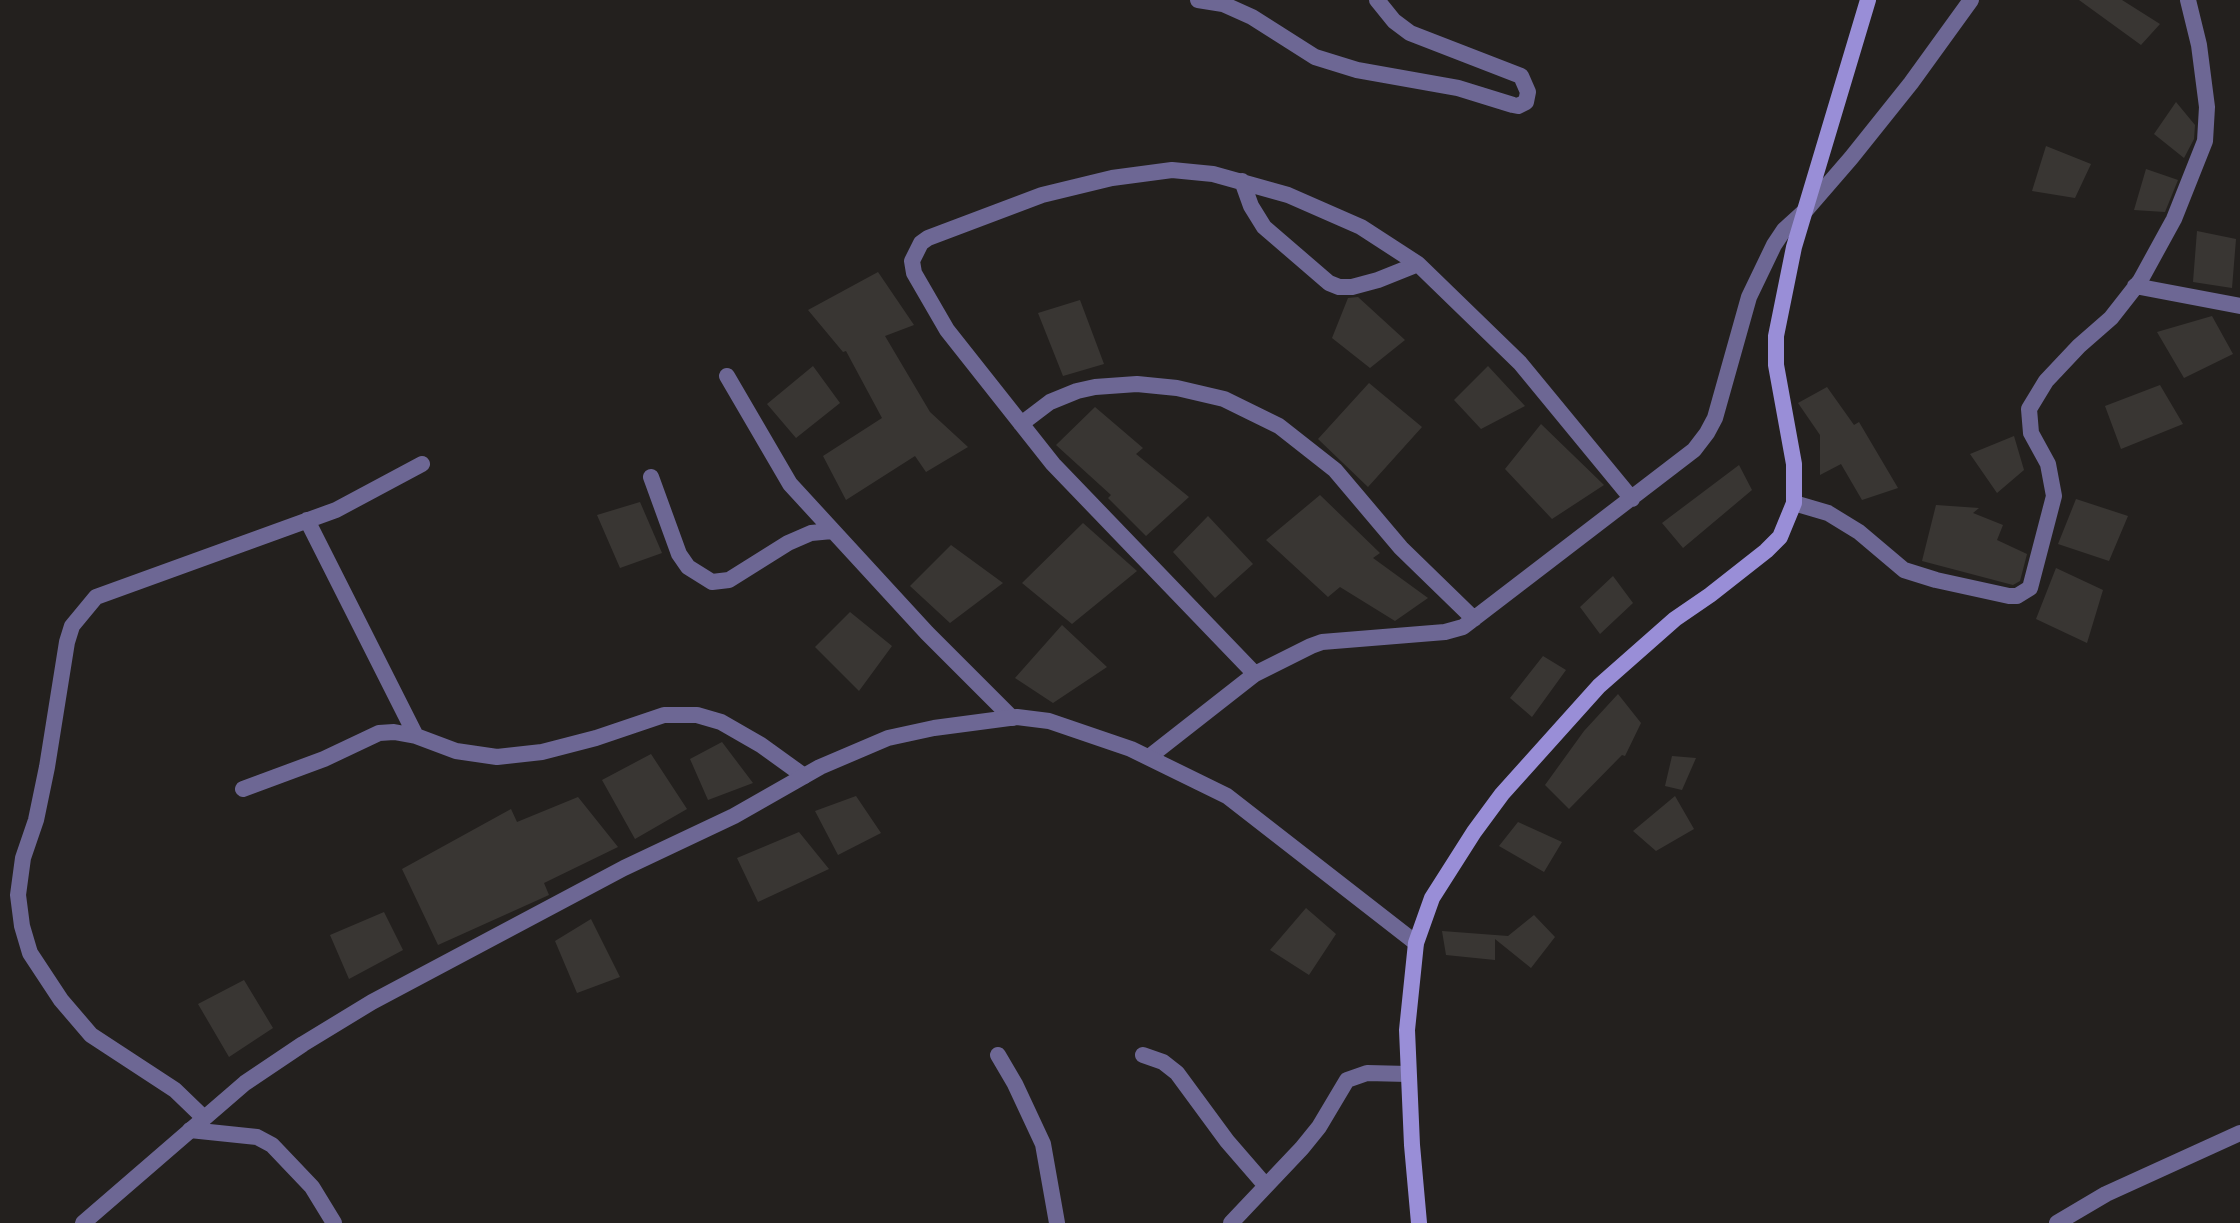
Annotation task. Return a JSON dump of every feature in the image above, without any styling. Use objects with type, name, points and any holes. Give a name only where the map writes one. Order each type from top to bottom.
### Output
[{"type":"main road","points":[[1419,1223],[1407,1030],[1416,943],[1432,898],[1502,794],[1599,686],[1643,645],[1766,551],[1780,537],[1794,503],[1794,464],[1776,365],[1776,336],[1785,283],[1868,0]]},
{"type":"street","points":[[1198,0],[1223,4],[1252,17],[1315,57],[1357,70],[1458,88],[1513,105],[1526,102],[1527,85],[1521,76],[1410,33],[1394,21],[1377,0]]},
{"type":"street","points":[[1149,757],[1255,674],[1288,656],[1322,642],[1445,632],[1463,627],[1694,450],[1715,418],[1756,278],[1779,237],[1806,210],[1911,83],[1971,0]]},
{"type":"street","points":[[1794,503],[1828,513],[1859,532],[1904,570],[2017,596],[2030,588],[2054,496],[2048,464],[2031,433],[2029,409],[2046,381],[2111,318],[2135,286],[2174,219],[2205,141],[2207,107],[2199,45],[2188,0]]},
{"type":"street","points":[[1255,674],[1053,464],[947,330],[914,273],[912,261],[921,243],[1042,195],[1112,178],[1172,170],[1213,174],[1288,195],[1361,227],[1418,264],[1520,363],[1632,499]]},
{"type":"street","points":[[1242,181],[1251,206],[1264,227],[1329,283],[1352,287],[1418,264]]},
{"type":"street","points":[[2135,286],[2240,306]]},
{"type":"street","points":[[727,376],[790,484],[927,633],[1012,718]]},
{"type":"street","points":[[1021,424],[1050,402],[1095,387],[1137,384],[1177,388],[1224,399],[1279,426],[1335,470],[1401,548],[1474,619]]},
{"type":"street","points":[[204,1118],[175,1090],[91,1035],[61,1000],[30,953],[22,926],[18,895],[23,858],[36,820],[72,626],[96,597],[336,510],[422,464]]},
{"type":"street","points":[[651,477],[679,554],[698,575],[712,582],[729,580],[788,543],[811,533],[832,531]]},
{"type":"street","points":[[307,520],[416,736]]},
{"type":"street","points":[[243,789],[324,759],[379,733],[416,736],[456,751],[497,757],[542,752],[664,715],[697,715],[721,722],[804,776]]},
{"type":"street","points":[[83,1223],[245,1083],[372,1002],[624,868],[734,816],[804,776],[888,738],[934,728],[1012,718],[1049,721],[1103,737],[1149,757],[1227,796],[1416,943]]},
{"type":"street","points":[[998,1055],[1043,1144],[1057,1223]]},
{"type":"street","points":[[1143,1055],[1163,1062],[1177,1073],[1227,1141],[1266,1186]]},
{"type":"street","points":[[1231,1223],[1319,1127],[1347,1080],[1367,1073],[1408,1074]]},
{"type":"street","points":[[190,1130],[257,1137],[272,1145],[312,1187],[334,1223]]},
{"type":"street","points":[[2057,1223],[2106,1194],[2240,1133]]},
{"type":"building","points":[[2079,0],[2122,0],[2160,24],[2141,45]]},
{"type":"building","points":[[2176,102],[2195,125],[2194,139],[2184,158],[2154,134]]},
{"type":"building","points":[[2046,146],[2091,164],[2075,198],[2032,191]]},
{"type":"building","points":[[2146,169],[2178,180],[2165,212],[2134,210]]},
{"type":"building","points":[[2197,231],[2236,239],[2232,288],[2193,282]]},
{"type":"building","points":[[878,272],[914,325],[885,336],[930,412],[968,447],[926,472],[915,456],[846,500],[823,456],[882,418],[846,351],[843,352],[808,310]]},
{"type":"building","points":[[1358,297],[1405,340],[1370,368],[1332,338],[1348,298]]},
{"type":"building","points":[[1080,300],[1104,364],[1063,376],[1038,313]]},
{"type":"building","points":[[2212,316],[2233,354],[2184,378],[2157,332]]},
{"type":"building","points":[[813,366],[840,403],[796,438],[767,404]]},
{"type":"building","points":[[1488,366],[1525,406],[1481,429],[1454,400]]},
{"type":"building","points":[[1369,383],[1422,427],[1368,487],[1318,439]]},
{"type":"building","points":[[2160,385],[2183,424],[2121,449],[2105,406]]},
{"type":"building","points":[[1827,387],[1854,425],[1859,422],[1898,488],[1862,500],[1841,464],[1820,475],[1820,435],[1798,403]]},
{"type":"building","points":[[1095,407],[1143,448],[1136,454],[1189,497],[1146,536],[1108,498],[1111,495],[1056,445]]},
{"type":"building","points":[[1541,424],[1604,485],[1552,519],[1505,469]]},
{"type":"building","points":[[2014,436],[2024,470],[1997,493],[1970,454]]},
{"type":"building","points":[[1739,465],[1752,490],[1683,548],[1662,523]]},
{"type":"building","points":[[1320,495],[1380,553],[1373,558],[1428,598],[1395,621],[1340,587],[1328,597],[1266,540]]},
{"type":"building","points":[[2076,499],[2128,516],[2109,561],[2058,544]]},
{"type":"building","points":[[640,502],[662,553],[620,568],[597,515]]},
{"type":"building","points":[[1936,505],[1979,508],[1973,513],[2003,525],[1997,540],[2027,554],[2020,581],[2013,585],[1922,561]]},
{"type":"building","points":[[1208,516],[1253,564],[1215,598],[1173,552]]},
{"type":"building","points":[[1083,523],[1137,571],[1072,624],[1022,583]]},
{"type":"building","points":[[951,545],[1003,583],[950,623],[910,586]]},
{"type":"building","points":[[2056,568],[2103,590],[2087,643],[2036,619]]},
{"type":"building","points":[[1613,576],[1633,603],[1600,634],[1580,607]]},
{"type":"building","points":[[850,612],[892,646],[859,691],[815,647]]},
{"type":"building","points":[[1062,625],[1107,667],[1053,703],[1015,678]]},
{"type":"building","points":[[1543,656],[1566,670],[1532,717],[1510,698]]},
{"type":"building","points":[[1618,694],[1641,723],[1625,756],[1622,755],[1569,809],[1545,785],[1584,731]]},
{"type":"building","points":[[722,742],[753,783],[708,800],[690,759]]},
{"type":"building","points":[[651,754],[687,809],[635,839],[602,780]]},
{"type":"building","points":[[1672,756],[1696,758],[1682,790],[1665,786]]},
{"type":"building","points":[[856,796],[881,833],[838,855],[815,811]]},
{"type":"building","points":[[1675,796],[1694,829],[1656,851],[1633,831]]},
{"type":"building","points":[[578,797],[618,847],[544,883],[549,895],[438,945],[402,869],[511,809],[517,822]]},
{"type":"building","points":[[1518,822],[1562,842],[1544,872],[1499,846]]},
{"type":"building","points":[[799,832],[829,869],[758,902],[737,858]]},
{"type":"building","points":[[1306,908],[1336,934],[1309,975],[1270,950]]},
{"type":"building","points":[[384,912],[403,950],[349,979],[330,935]]},
{"type":"building","points":[[1534,915],[1555,937],[1531,968],[1495,939],[1495,960],[1446,955],[1442,931],[1508,936]]},
{"type":"building","points":[[591,919],[620,977],[577,993],[555,941]]},
{"type":"building","points":[[244,980],[273,1028],[229,1057],[198,1004]]}]
